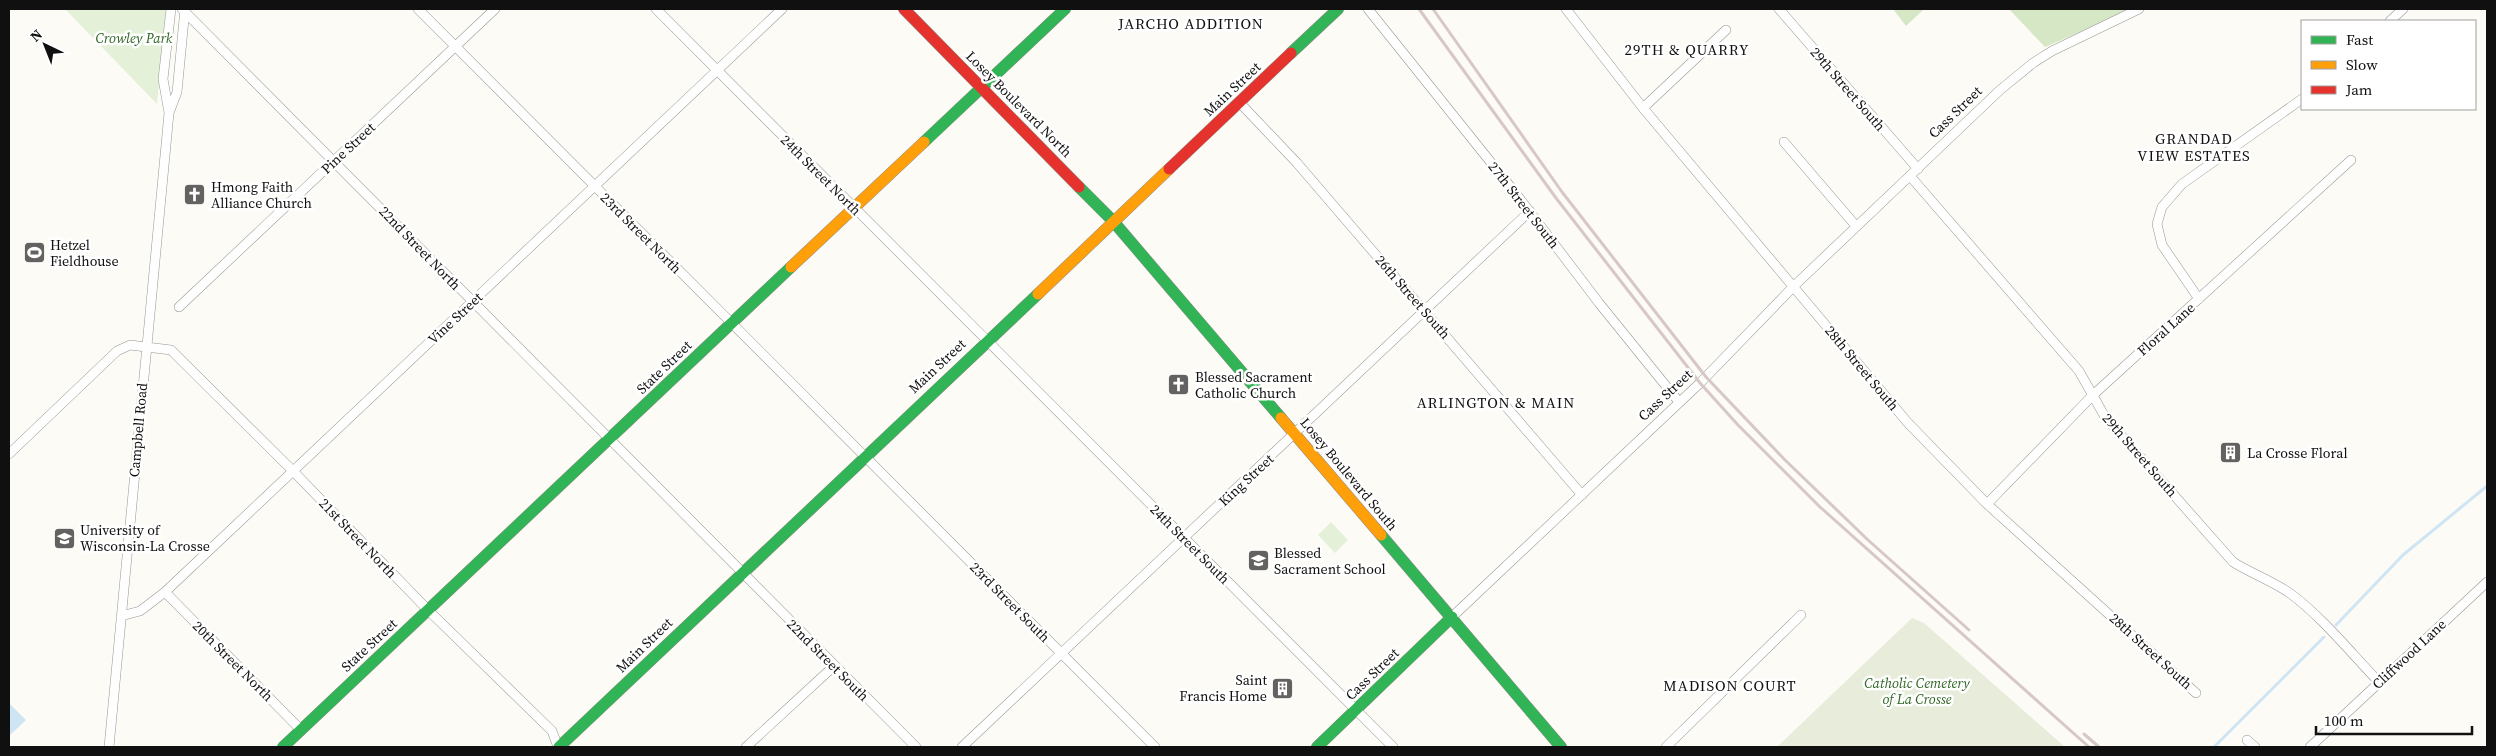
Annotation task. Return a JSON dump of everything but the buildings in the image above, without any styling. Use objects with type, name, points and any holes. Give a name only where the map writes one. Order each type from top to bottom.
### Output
[{"type":"street","name":"Campbell Road","points":[[169,113],[163,79],[171,9]]},
{"type":"street","name":"23rd Street North","points":[[418,9],[864,456]]},
{"type":"street","name":"Pine Street","points":[[179,307],[495,9]]},
{"type":"street","name":"24th Street North","points":[[656,9],[987,340]]},
{"type":"street","name":"Vine Street","points":[[121,616],[140,611],[165,592],[782,9]]},
{"type":"street","name":"Losey Boulevard North","points":[[904,9],[1113,221]]},
{"type":"street","name":"State Street","points":[[283,747],[1066,9]]},
{"type":"street","name":"Main Street","points":[[558,747],[1338,9]]},
{"type":"street","name":"27th Street South","points":[[1368,9],[1530,211],[1599,303],[1679,402]]},
{"type":"street","name":"28th Street South","points":[[1566,9],[1643,108],[1908,423],[1987,504],[2196,692]]},
{"type":"street","name":"29th Street South","points":[[1779,9],[1918,169]]},
{"type":"street","name":"Cass Street","points":[[1317,747],[1679,402],[1794,286],[2000,90],[2032,62],[2140,9]]},
{"type":"street","points":[[2391,20],[2403,9]]},
{"type":"street","name":"Campbell Road","points":[[109,747],[169,113],[177,92],[184,10]]},
{"type":"street","name":"22nd Street North","points":[[184,10],[741,573]]},
{"type":"street","points":[[1643,108],[1726,30]]},
{"type":"street","points":[[2199,299],[2162,245],[2157,224],[2162,207],[2182,184],[2301,100]]},
{"type":"street","name":"26th Street South","points":[[1240,103],[1297,163],[1582,495]]},
{"type":"street","points":[[1784,142],[1856,226]]},
{"type":"street","name":"Floral Lane","points":[[1987,504],[2092,395],[2351,160]]},
{"type":"street","name":"29th Street South","points":[[1910,176],[2079,371],[2105,417],[2233,562],[2249,573],[2271,581],[2292,595],[2379,682]]},
{"type":"street","name":"King Street","points":[[962,747],[1296,434],[1530,211]]},
{"type":"street","name":"Losey Boulevard South","points":[[1113,221],[1561,747]]},
{"type":"street","name":"24th Street South","points":[[987,340],[1393,747]]},
{"type":"street","points":[[9,454],[117,351],[130,345],[146,346]]},
{"type":"street","name":"21st Street North","points":[[146,346],[172,350],[428,610],[552,731],[558,747]]},
{"type":"street","name":"23rd Street South","points":[[864,456],[1155,747]]},
{"type":"street","name":"22nd Street South","points":[[741,573],[916,747]]},
{"type":"street","name":"Cliffwood Lane","points":[[2310,747],[2487,582]]},
{"type":"street","name":"20th Street North","points":[[165,592],[301,730]]},
{"type":"street","points":[[1666,747],[1801,615]]},
{"type":"street","points":[[746,747],[834,666]]},
{"type":"street","points":[[2247,740],[2255,747]]},
{"type":"green space","name":"Crowley Park","points":[[65,9],[166,9],[157,104]]},
{"type":"green space","points":[[1893,9],[1924,9],[1906,26]]},
{"type":"green space","points":[[2009,9],[2134,9],[2045,47]]},
{"type":"green space","points":[[1331,522],[1348,540],[1335,553],[1318,535]]},
{"type":"green space","name":"Catholic Cemetery of La Crosse","points":[[1912,618],[1924,623],[2065,747],[1777,747]]},
{"type":"water","points":[[9,703],[26,720],[9,736]]},
{"type":"waterway","points":[[2336,625],[2403,555],[2487,486]]},
{"type":"waterway","points":[[2214,747],[2324,637]]},
{"type":"railway","points":[[1419,9],[1556,198],[1700,383],[1738,425],[1820,507],[2089,747]]},
{"type":"railway","points":[[1433,9],[1562,192],[1706,377],[1784,459],[1868,540],[1969,630]]},
{"type":"railway","points":[[2084,734],[2099,747]]},
{"type":"traffic: fast","points":[[924,142],[1065,9]]},
{"type":"traffic: fast","points":[[1291,53],[1338,9]]},
{"type":"traffic: fast","points":[[1079,187],[1113,221],[1281,418]]},
{"type":"traffic: fast","points":[[283,747],[791,267]]},
{"type":"traffic: fast","points":[[559,747],[1038,294]]},
{"type":"traffic: fast","points":[[1381,535],[1561,747]]},
{"type":"traffic: fast","points":[[1317,747],[1452,617]]},
{"type":"traffic: slow","points":[[791,267],[924,142]]},
{"type":"traffic: slow","points":[[1038,294],[1169,169]]},
{"type":"traffic: slow","points":[[1281,418],[1381,535]]},
{"type":"traffic: jam","points":[[904,9],[1079,187]]},
{"type":"traffic: jam","points":[[1169,169],[1291,53]]},
{"type":"place","name":"Hmong Faith Alliance Church","points":[[195,195]]},
{"type":"place","name":"Hetzel Fieldhouse","points":[[34,253]]},
{"type":"place","name":"Blessed Sacrament Catholic Church","points":[[1179,385]]},
{"type":"place","name":"La Crosse Floral","points":[[2231,453]]},
{"type":"place","name":"University of Wisconsin-La Crosse","points":[[64,538]]},
{"type":"place","name":"Blessed Sacrament School","points":[[1258,561]]},
{"type":"place","name":"Saint Francis Home","points":[[1283,688]]},
{"type":"district","name":"JARCHO ADDITION","points":[[1191,23]]},
{"type":"district","name":"29TH & QUARRY","points":[[1687,49]]},
{"type":"district","name":"GRANDAD VIEW ESTATES","points":[[2194,146]]},
{"type":"district","name":"ARLINGTON & MAIN","points":[[1496,402]]},
{"type":"district","name":"MADISON COURT","points":[[1730,685]]}]
